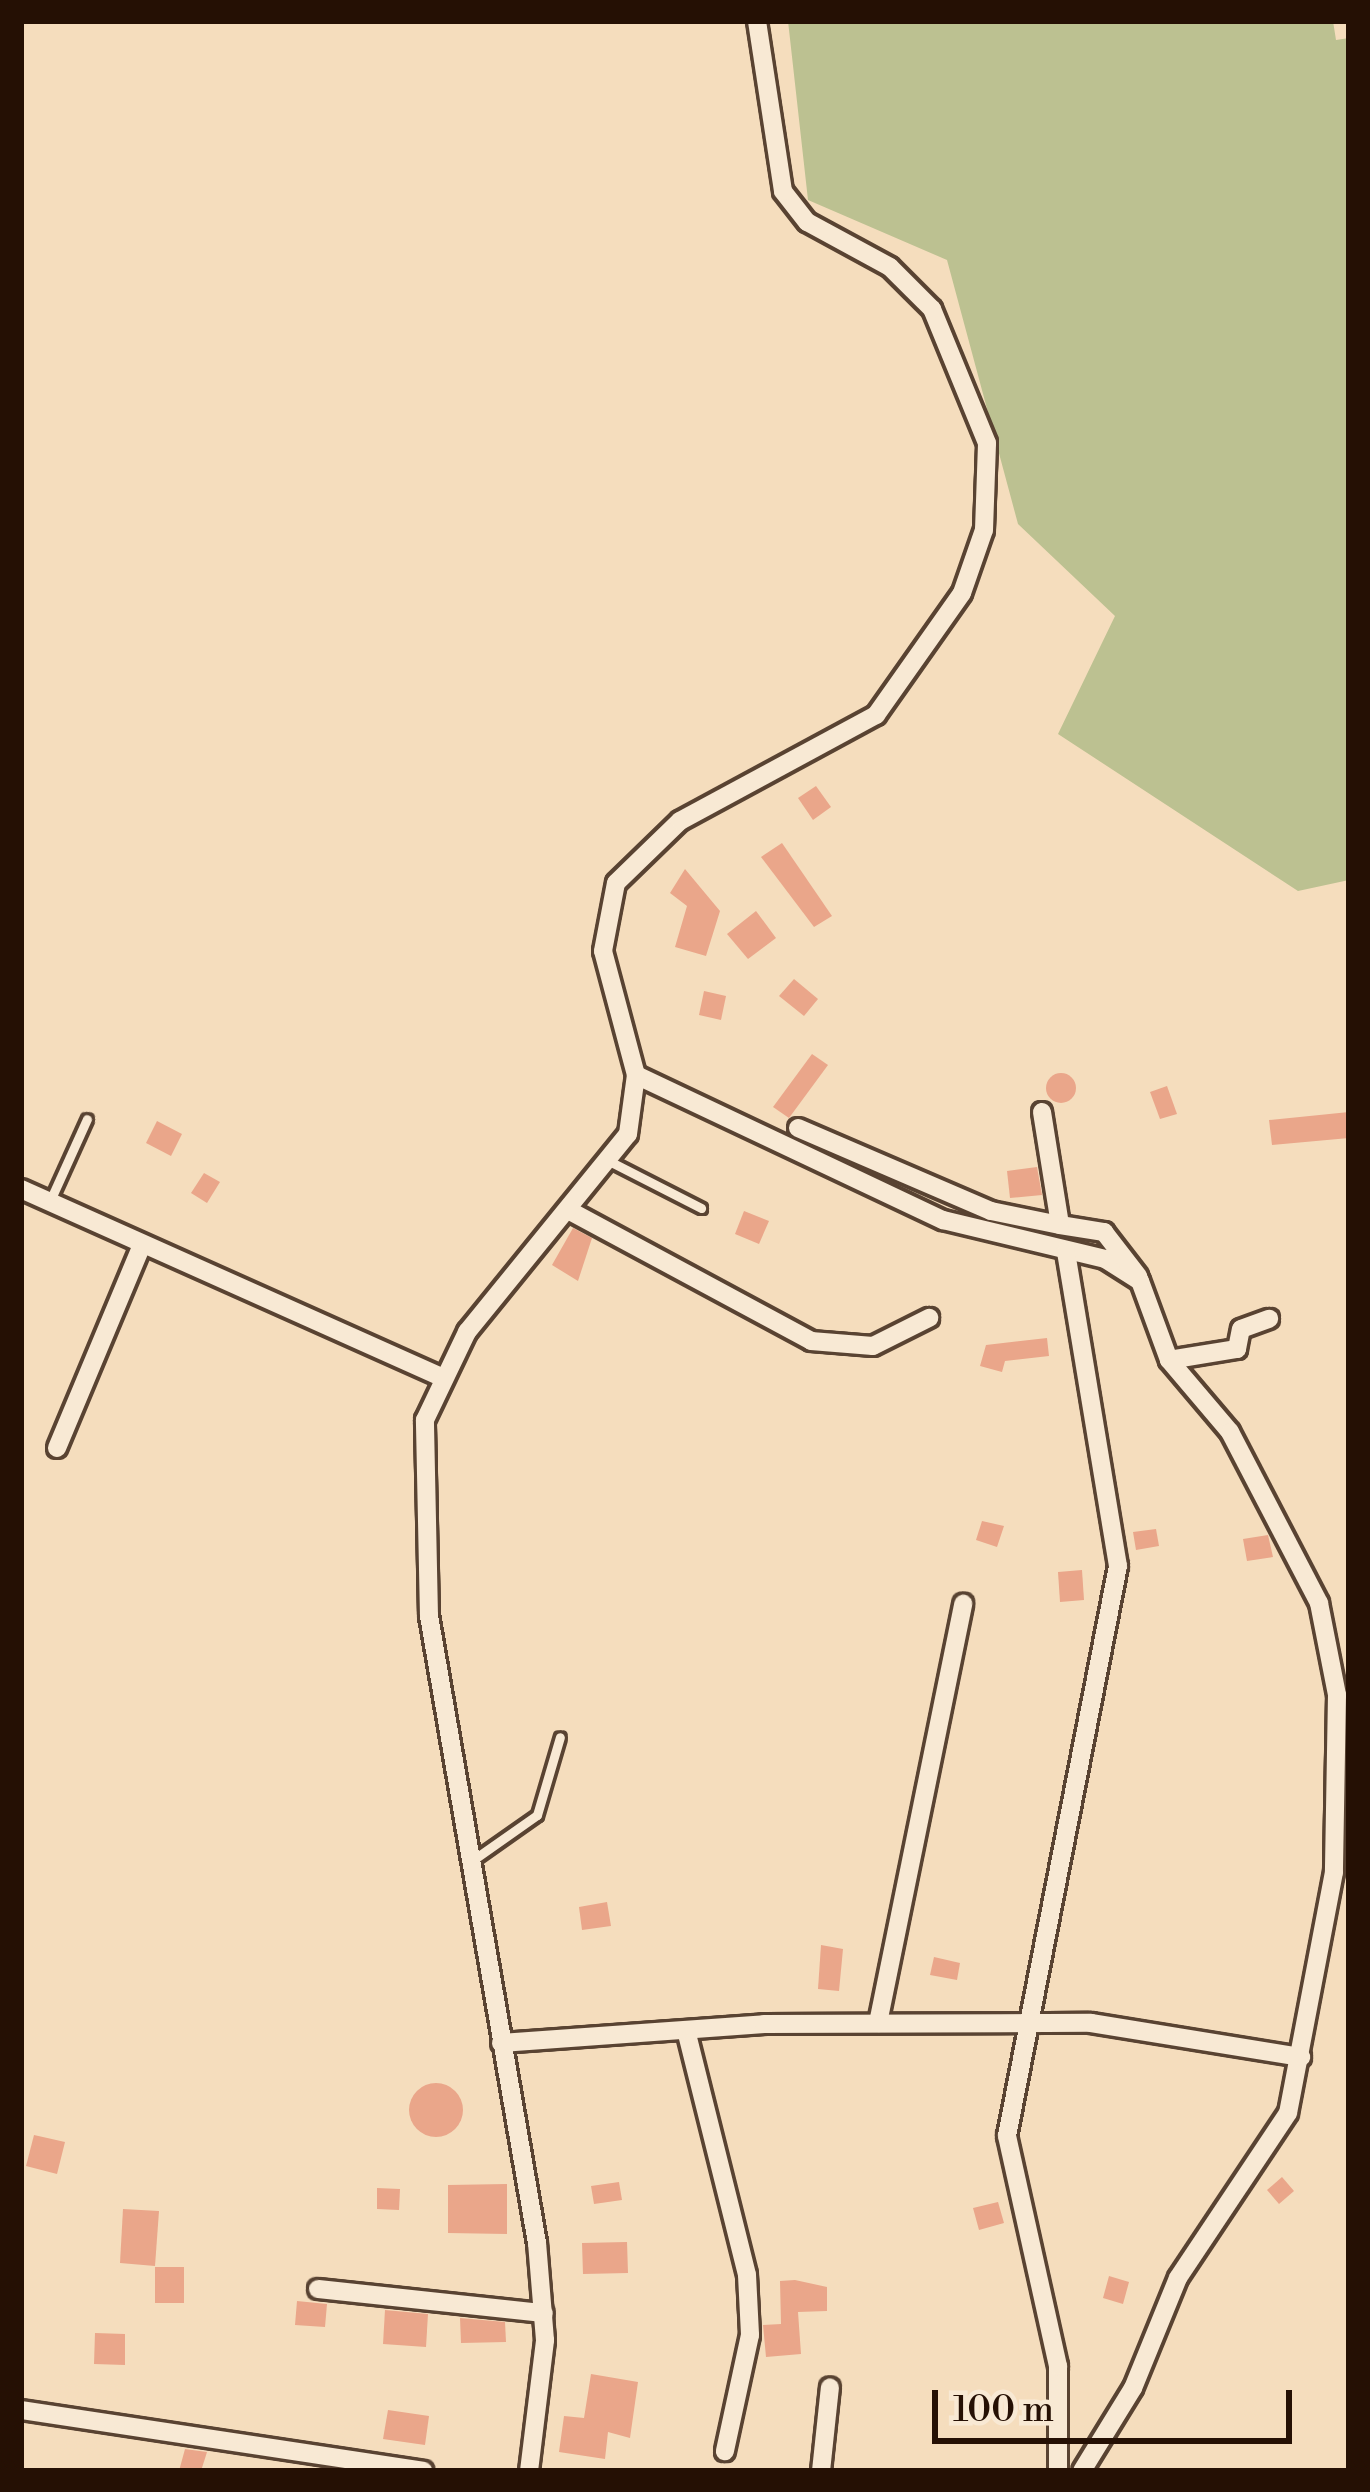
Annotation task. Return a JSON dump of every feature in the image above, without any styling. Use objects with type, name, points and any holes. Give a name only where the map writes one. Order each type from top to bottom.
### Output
[{"type":"street","points":[[529,2471],[544,2313],[468,1863],[420,1527],[425,1420],[442,1377],[570,1210],[613,1163],[636,1075],[603,951],[616,883],[680,821],[876,715],[962,593],[984,530],[987,443],[932,309],[890,267],[807,222],[783,190],[757,21]]},
{"type":"street","points":[[636,1075],[943,1220],[1066,1251],[1140,1280]]},
{"type":"street","points":[[1042,1112],[1060,1225]]},
{"type":"street","points":[[798,1128],[991,1211],[1104,1232],[1140,1280],[1168,1360],[1230,1432],[1331,1646],[1332,1904],[1301,2057],[1275,2144],[1178,2278],[1133,2388],[1082,2471]]},
{"type":"street","points":[[21,1189],[140,1250],[442,1377]]},
{"type":"street","points":[[570,1210],[811,1341],[873,1346],[929,1318]]},
{"type":"street","points":[[57,1448],[140,1250]]},
{"type":"street","points":[[1058,2471],[1058,2366],[1010,2177],[1024,2024],[1117,1589],[1066,1251]]},
{"type":"street","points":[[1168,1360],[1237,1349],[1241,1329],[1269,1318]]},
{"type":"street","points":[[878,2024],[963,1604]]},
{"type":"street","points":[[501,2044],[686,2030],[1024,2024],[1151,2028],[1301,2057]]},
{"type":"street","points":[[686,2030],[747,2275],[750,2335],[725,2451]]},
{"type":"street","points":[[318,2289],[544,2313]]},
{"type":"street","points":[[820,2471],[830,2387]]},
{"type":"street","points":[[21,2410],[423,2471]]},
{"type":"lane","points":[[49,1203],[87,1119]]},
{"type":"lane","points":[[613,1163],[701,1208]]},
{"type":"lane","points":[[468,1863],[537,1815],[560,1737]]},
{"type":"green space","points":[[788,21],[1333,21],[1336,40],[1349,38],[1349,880],[1298,891],[1058,734],[1115,616],[1018,524],[947,260],[808,200]]},
{"type":"building","points":[[816,786],[831,807],[813,820],[798,798]]},
{"type":"building","points":[[782,843],[832,916],[814,927],[761,857]]},
{"type":"building","points":[[685,869],[720,911],[706,956],[675,947],[687,906],[670,893]]},
{"type":"building","points":[[756,911],[776,938],[748,959],[727,934]]},
{"type":"building","points":[[794,979],[818,999],[804,1016],[779,996]]},
{"type":"building","points":[[704,991],[726,996],[721,1020],[699,1015]]},
{"type":"building","points":[[812,1054],[828,1065],[789,1118],[773,1107]]},
{"type":"building","points":[[1061,1073],[1072,1077],[1076,1088],[1072,1099],[1061,1103],[1050,1099],[1046,1088],[1050,1077]]},
{"type":"building","points":[[1167,1086],[1177,1114],[1160,1119],[1150,1092]]},
{"type":"building","points":[[1349,1112],[1349,1138],[1272,1145],[1269,1120]]},
{"type":"building","points":[[157,1121],[182,1134],[171,1156],[146,1143]]},
{"type":"building","points":[[1037,1167],[1042,1195],[1010,1198],[1007,1171]]},
{"type":"building","points":[[204,1173],[220,1182],[207,1203],[191,1193]]},
{"type":"building","points":[[744,1211],[769,1221],[759,1244],[735,1234]]},
{"type":"building","points":[[573,1228],[592,1238],[578,1281],[552,1265]]},
{"type":"building","points":[[1047,1338],[1049,1356],[1005,1361],[1002,1372],[980,1366],[986,1345]]},
{"type":"building","points":[[982,1521],[1004,1526],[997,1547],[976,1540]]},
{"type":"building","points":[[1156,1529],[1159,1546],[1136,1550],[1133,1532]]},
{"type":"building","points":[[1268,1535],[1273,1557],[1247,1561],[1243,1539]]},
{"type":"building","points":[[1082,1570],[1084,1600],[1060,1602],[1058,1572]]},
{"type":"building","points":[[607,1902],[611,1926],[582,1930],[579,1907]]},
{"type":"building","points":[[821,1945],[843,1949],[839,1991],[818,1989]]},
{"type":"building","points":[[934,1957],[960,1963],[957,1980],[930,1975]]},
{"type":"building","points":[[436,2083],[455,2091],[463,2110],[455,2129],[436,2137],[417,2129],[409,2110],[417,2091]]},
{"type":"building","points":[[34,2135],[65,2142],[57,2174],[26,2166]]},
{"type":"building","points":[[1282,2177],[1294,2191],[1279,2204],[1267,2190]]},
{"type":"building","points":[[619,2182],[622,2200],[594,2204],[591,2186]]},
{"type":"building","points":[[507,2184],[507,2234],[448,2233],[448,2185]]},
{"type":"building","points":[[377,2188],[400,2189],[399,2210],[377,2209]]},
{"type":"building","points":[[998,2202],[1004,2223],[979,2230],[973,2208]]},
{"type":"building","points":[[123,2209],[159,2211],[155,2266],[120,2263]]},
{"type":"building","points":[[627,2242],[628,2273],[583,2274],[582,2243]]},
{"type":"building","points":[[155,2267],[184,2267],[184,2303],[155,2303]]},
{"type":"building","points":[[1109,2276],[1129,2282],[1123,2304],[1103,2298]]},
{"type":"building","points":[[780,2281],[827,2287],[827,2311],[798,2312],[801,2354],[766,2357],[763,2325],[781,2324]]},
{"type":"building","points":[[297,2301],[327,2304],[325,2327],[295,2325]]},
{"type":"building","points":[[385,2310],[428,2314],[426,2347],[383,2344]]},
{"type":"building","points":[[460,2318],[505,2322],[506,2342],[461,2343]]},
{"type":"building","points":[[95,2333],[125,2334],[125,2365],[94,2364]]},
{"type":"building","points":[[591,2374],[638,2382],[630,2438],[608,2432],[605,2459],[559,2452],[564,2416],[584,2418]]},
{"type":"building","points":[[388,2410],[429,2416],[425,2445],[383,2439]]},
{"type":"building","points":[[185,2449],[207,2452],[201,2471],[179,2471]]}]
